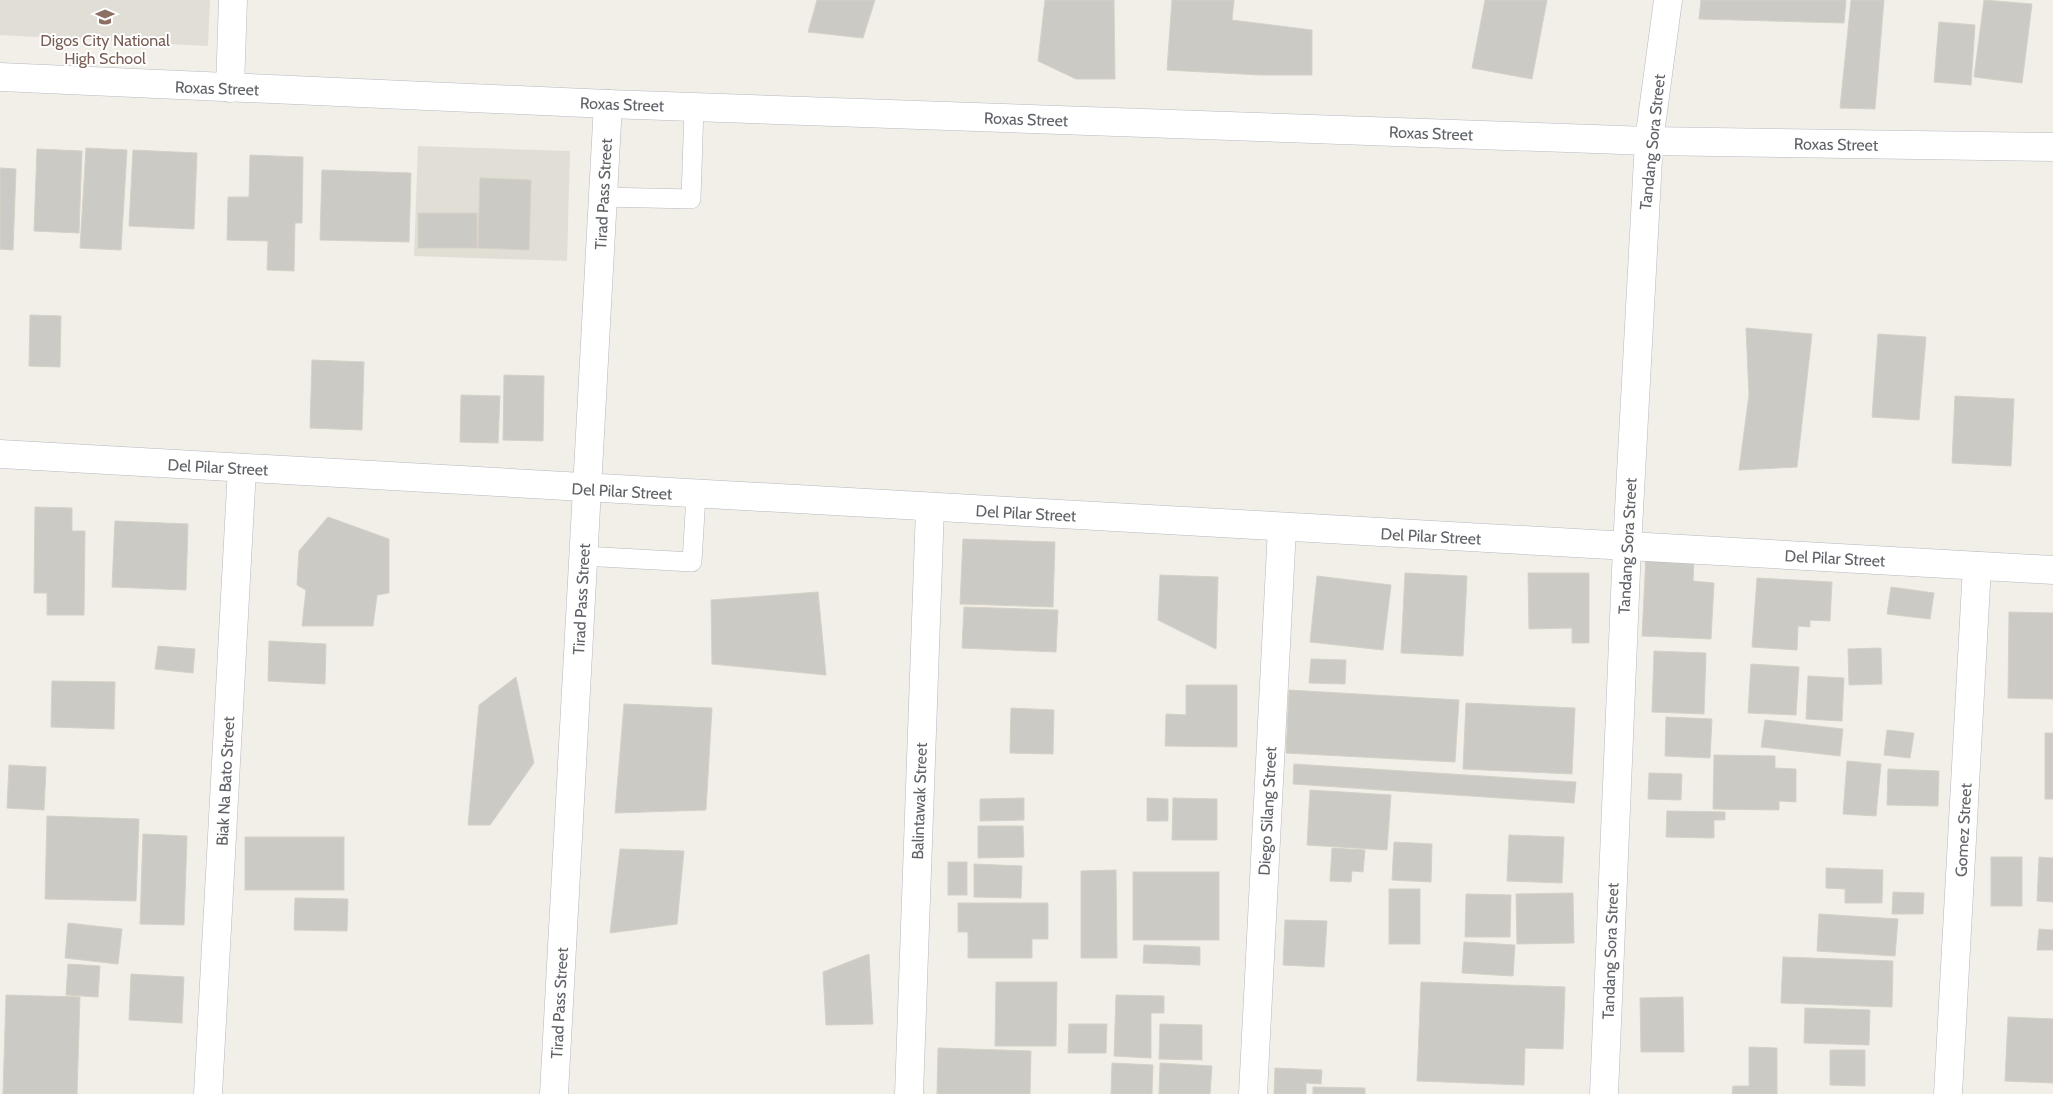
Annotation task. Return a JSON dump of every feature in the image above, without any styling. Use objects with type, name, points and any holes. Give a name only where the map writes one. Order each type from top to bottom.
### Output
[{"type":"street","points":[[230,88],[233,0]]},
{"type":"street","name":"Tandang Sora Street","points":[[1604,1094],[1627,547],[1648,141],[1668,0]]},
{"type":"street","name":"Roxas Street","points":[[0,77],[608,104],[1648,141],[2053,147]]},
{"type":"street","name":"Tirad Pass Street","points":[[554,1094],[608,104]]},
{"type":"street","name":"Del Pilar Street","points":[[0,454],[587,489],[2053,570]]},
{"type":"street","name":"Biak Na Bato Street","points":[[208,1094],[242,468]]},
{"type":"street","name":"Balintawak Street","points":[[909,1094],[930,508]]},
{"type":"street","name":"Diego Silang Street","points":[[1253,1094],[1282,528]]},
{"type":"street","name":"Gomez Street","points":[[1948,1094],[1977,566]]},
{"type":"lane","points":[[602,197],[691,199],[694,107]]},
{"type":"lane","points":[[583,556],[692,562],[696,495]]},
{"type":"shaded area","name":"Digos City National High School","points":[[0,0],[210,0],[208,46],[0,35]]},
{"type":"shaded area","points":[[418,146],[570,151],[567,261],[414,256]]},
{"type":"building","points":[[817,0],[875,0],[863,38],[808,32]]},
{"type":"building","points":[[1045,0],[1114,0],[1115,79],[1076,79],[1038,61]]},
{"type":"building","points":[[1172,0],[1234,0],[1232,20],[1312,30],[1312,75],[1260,75],[1167,70]]},
{"type":"building","points":[[1485,0],[1547,0],[1532,79],[1472,68]]},
{"type":"building","points":[[1701,0],[1846,0],[1844,23],[1699,19]]},
{"type":"building","points":[[1851,0],[1884,0],[1875,109],[1840,108]]},
{"type":"building","points":[[1984,0],[2032,4],[2022,83],[1974,77]]},
{"type":"building","points":[[1939,22],[1975,25],[1971,85],[1934,82]]},
{"type":"building","points":[[86,148],[127,150],[121,250],[80,248]]},
{"type":"building","points":[[37,149],[82,151],[79,233],[34,231]]},
{"type":"building","points":[[133,150],[197,153],[194,229],[129,226]]},
{"type":"building","points":[[250,155],[303,157],[302,223],[295,223],[294,271],[267,270],[268,241],[227,240],[228,197],[249,197]]},
{"type":"building","points":[[0,168],[16,169],[13,250],[0,249]]},
{"type":"building","points":[[322,170],[411,173],[409,242],[320,240]]},
{"type":"building","points":[[480,178],[531,180],[529,250],[478,248]]},
{"type":"building","points":[[418,213],[477,213],[477,248],[418,248]]},
{"type":"building","points":[[30,315],[61,316],[60,367],[29,366]]},
{"type":"building","points":[[1746,328],[1812,334],[1797,467],[1739,470],[1749,395]]},
{"type":"building","points":[[1878,334],[1926,337],[1919,420],[1872,417]]},
{"type":"building","points":[[312,360],[364,362],[362,430],[310,428]]},
{"type":"building","points":[[504,375],[544,376],[543,441],[503,440]]},
{"type":"building","points":[[461,395],[500,396],[498,443],[460,442]]},
{"type":"building","points":[[1955,396],[2014,399],[2011,466],[1952,463]]},
{"type":"building","points":[[35,507],[72,508],[72,531],[85,531],[84,615],[47,615],[47,593],[34,593]]},
{"type":"building","points":[[328,517],[389,539],[389,593],[377,595],[373,626],[302,626],[306,590],[297,585],[299,551]]},
{"type":"building","points":[[115,521],[188,524],[186,590],[112,587]]},
{"type":"building","points":[[963,539],[1055,542],[1053,607],[960,604]]},
{"type":"building","points":[[1646,556],[1694,559],[1693,581],[1714,583],[1711,639],[1642,636]]},
{"type":"building","points":[[1405,573],[1467,576],[1463,656],[1401,653]]},
{"type":"building","points":[[1528,573],[1589,573],[1589,643],[1572,643],[1572,628],[1529,629]]},
{"type":"building","points":[[1160,575],[1218,577],[1216,649],[1158,620]]},
{"type":"building","points":[[1317,576],[1391,585],[1383,650],[1310,642]]},
{"type":"building","points":[[1757,578],[1832,582],[1830,621],[1810,620],[1810,627],[1798,626],[1797,650],[1752,647]]},
{"type":"building","points":[[1891,587],[1934,593],[1930,619],[1887,614]]},
{"type":"building","points":[[818,592],[826,675],[712,664],[711,600]]},
{"type":"building","points":[[964,607],[1058,610],[1056,652],[962,648]]},
{"type":"building","points":[[2009,612],[2053,613],[2053,699],[2008,698]]},
{"type":"building","points":[[269,641],[326,644],[325,684],[268,681]]},
{"type":"building","points":[[158,646],[195,649],[193,673],[155,669]]},
{"type":"building","points":[[1881,648],[1882,684],[1849,685],[1848,649]]},
{"type":"building","points":[[1654,651],[1706,653],[1704,714],[1652,712]]},
{"type":"building","points":[[1311,659],[1346,660],[1345,684],[1309,683]]},
{"type":"building","points":[[1751,664],[1799,667],[1796,715],[1748,713]]},
{"type":"building","points":[[1808,676],[1844,678],[1842,721],[1806,719]]},
{"type":"building","points":[[516,677],[534,763],[490,825],[468,825],[479,705]]},
{"type":"building","points":[[52,681],[115,682],[114,729],[51,727]]},
{"type":"building","points":[[1186,685],[1237,685],[1237,747],[1165,746],[1166,714],[1186,715]]},
{"type":"building","points":[[1289,690],[1459,700],[1455,762],[1286,753]]},
{"type":"building","points":[[1466,703],[1575,708],[1572,774],[1463,769]]},
{"type":"building","points":[[624,704],[712,708],[706,810],[615,813]]},
{"type":"building","points":[[1011,708],[1054,710],[1053,754],[1010,753]]},
{"type":"building","points":[[1666,717],[1712,719],[1710,758],[1665,756]]},
{"type":"building","points":[[1765,720],[1843,729],[1840,756],[1761,747]]},
{"type":"building","points":[[1887,730],[1914,733],[1910,758],[1884,755]]},
{"type":"building","points":[[2045,733],[2053,733],[2053,799],[2045,799]]},
{"type":"building","points":[[1714,755],[1775,756],[1775,768],[1796,769],[1796,802],[1779,801],[1779,810],[1713,809]]},
{"type":"building","points":[[1847,761],[1881,764],[1876,816],[1843,814]]},
{"type":"building","points":[[1294,764],[1576,782],[1574,803],[1293,784]]},
{"type":"building","points":[[9,765],[46,767],[44,810],[7,808]]},
{"type":"building","points":[[1888,769],[1939,771],[1938,806],[1887,805]]},
{"type":"building","points":[[1649,773],[1682,774],[1681,800],[1648,799]]},
{"type":"building","points":[[1310,790],[1391,795],[1387,850],[1307,845]]},
{"type":"building","points":[[1024,798],[1024,820],[980,821],[980,799]]},
{"type":"building","points":[[1147,798],[1168,799],[1168,821],[1147,821]]},
{"type":"building","points":[[1173,798],[1217,799],[1217,840],[1172,840]]},
{"type":"building","points":[[1667,811],[1725,812],[1725,820],[1714,820],[1714,838],[1666,837]]},
{"type":"building","points":[[47,816],[139,819],[136,901],[45,899]]},
{"type":"building","points":[[978,826],[1023,826],[1024,857],[978,858]]},
{"type":"building","points":[[143,834],[187,836],[184,925],[140,924]]},
{"type":"building","points":[[1509,835],[1564,837],[1562,883],[1507,881]]},
{"type":"building","points":[[245,837],[344,837],[344,890],[245,890]]},
{"type":"building","points":[[1394,842],[1432,844],[1431,882],[1392,880]]},
{"type":"building","points":[[1332,848],[1365,850],[1363,872],[1352,871],[1351,882],[1330,881]]},
{"type":"building","points":[[620,849],[684,851],[677,924],[610,933]]},
{"type":"building","points":[[1991,857],[2022,857],[2022,906],[1991,906]]},
{"type":"building","points":[[2039,857],[2053,858],[2053,902],[2037,901]]},
{"type":"building","points":[[948,862],[967,862],[967,895],[948,895]]},
{"type":"building","points":[[974,864],[1022,866],[1021,898],[974,897]]},
{"type":"building","points":[[1826,868],[1883,870],[1882,903],[1845,903],[1845,889],[1826,888]]},
{"type":"building","points":[[1116,870],[1117,958],[1081,958],[1081,871]]},
{"type":"building","points":[[1133,872],[1219,872],[1219,940],[1133,940]]},
{"type":"building","points":[[1389,889],[1420,889],[1420,944],[1389,944]]},
{"type":"building","points":[[1893,892],[1924,893],[1923,914],[1892,914]]},
{"type":"building","points":[[1573,893],[1574,943],[1517,944],[1516,894]]},
{"type":"building","points":[[1466,894],[1511,895],[1510,937],[1465,937]]},
{"type":"building","points":[[295,898],[348,899],[347,931],[294,930]]},
{"type":"building","points":[[958,903],[1048,903],[1048,939],[1032,939],[1032,958],[968,958],[968,932],[958,932]]},
{"type":"building","points":[[1819,914],[1898,919],[1895,956],[1817,951]]},
{"type":"building","points":[[1285,920],[1327,921],[1324,967],[1283,965]]},
{"type":"building","points":[[68,923],[122,929],[118,964],[65,958]]},
{"type":"building","points":[[2039,929],[2053,930],[2053,950],[2037,950]]},
{"type":"building","points":[[1464,942],[1515,945],[1513,976],[1462,973]]},
{"type":"building","points":[[1144,945],[1200,947],[1200,965],[1143,963]]},
{"type":"building","points":[[869,954],[873,1024],[826,1025],[823,972]]},
{"type":"building","points":[[1783,957],[1893,961],[1892,1007],[1781,1003]]},
{"type":"building","points":[[68,964],[100,966],[98,997],[66,995]]},
{"type":"building","points":[[131,974],[184,977],[182,1023],[129,1020]]},
{"type":"building","points":[[996,982],[1057,982],[1056,1046],[995,1046]]},
{"type":"building","points":[[1421,982],[1565,987],[1563,1049],[1525,1048],[1524,1085],[1417,1081]]},
{"type":"building","points":[[6,995],[80,997],[77,1094],[3,1094]]},
{"type":"building","points":[[1116,995],[1164,996],[1164,1013],[1151,1013],[1151,1058],[1114,1056]]},
{"type":"building","points":[[1683,997],[1684,1052],[1641,1052],[1640,998]]},
{"type":"building","points":[[1805,1008],[1870,1010],[1869,1045],[1804,1043]]},
{"type":"building","points":[[2008,1017],[2053,1019],[2053,1083],[2005,1081]]},
{"type":"building","points":[[1069,1024],[1107,1024],[1106,1053],[1068,1053]]},
{"type":"building","points":[[1160,1024],[1202,1025],[1202,1060],[1159,1059]]},
{"type":"building","points":[[1749,1047],[1777,1048],[1777,1094],[1732,1094],[1733,1086],[1749,1086]]},
{"type":"building","points":[[938,1048],[1031,1051],[1030,1094],[937,1094]]},
{"type":"building","points":[[1830,1050],[1865,1050],[1865,1086],[1830,1085]]},
{"type":"building","points":[[1112,1063],[1153,1065],[1152,1094],[1111,1094]]},
{"type":"building","points":[[1160,1063],[1212,1066],[1210,1094],[1159,1094]]},
{"type":"building","points":[[1275,1068],[1322,1070],[1321,1084],[1306,1083],[1306,1094],[1274,1094]]},
{"type":"building","points":[[1313,1087],[1365,1088],[1365,1094],[1313,1094]]},
{"type":"place","name":"Digos City National High School","points":[[105,17]]}]
